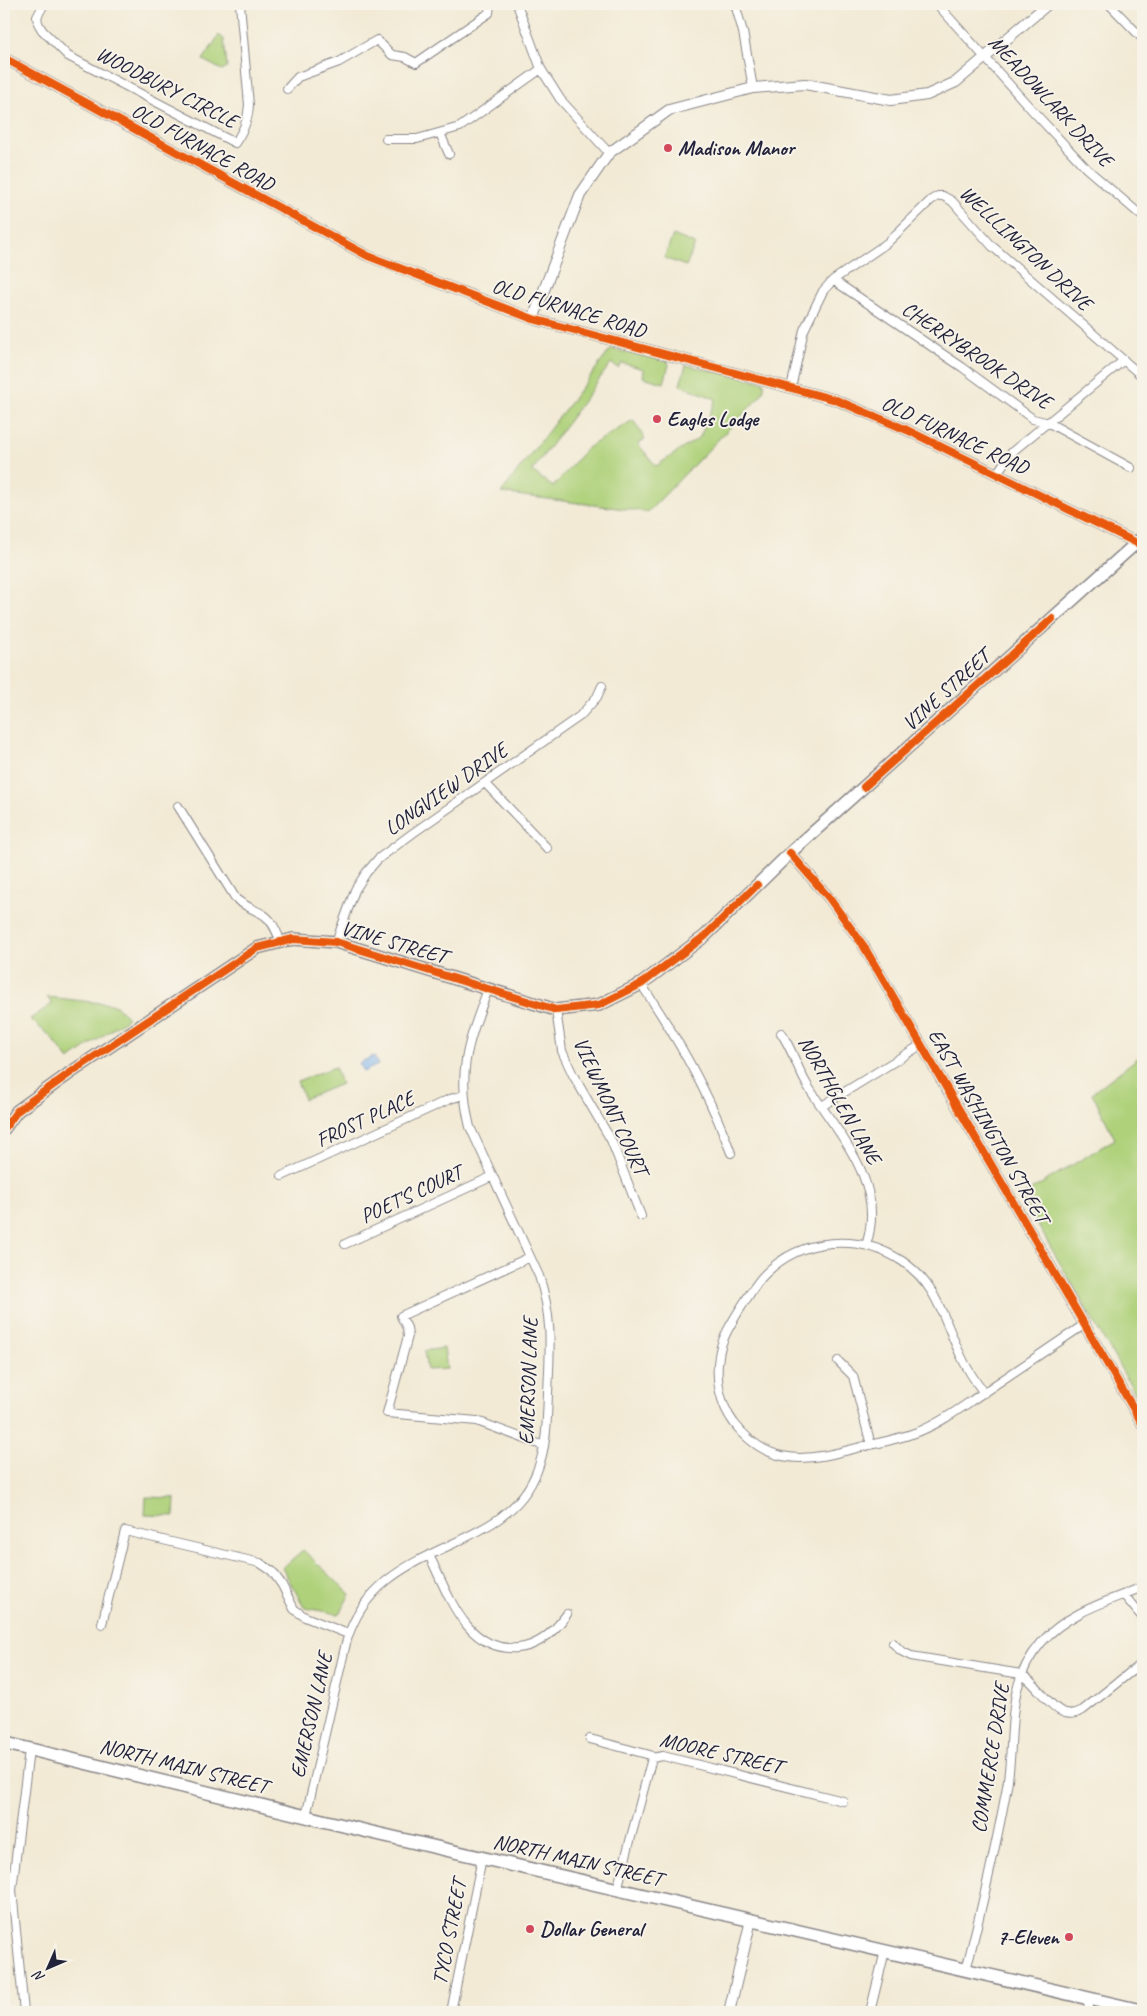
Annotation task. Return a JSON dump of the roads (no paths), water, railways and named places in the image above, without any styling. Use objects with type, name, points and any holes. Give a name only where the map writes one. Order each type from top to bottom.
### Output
[{"type":"main road","name":"VINE STREET","points":[[4,1128],[17,1112],[137,1026],[257,948],[293,939],[336,942],[556,1010],[599,1005],[641,984],[705,936],[790,853],[1141,542]]},
{"type":"main road","name":"NORTH MAIN STREET","points":[[4,1743],[482,1858],[1143,2011]]},
{"type":"street","name":"WOODBURY CIRCLE","points":[[44,4],[37,17],[38,23],[42,30],[68,56],[235,143],[244,129],[248,118],[249,105],[240,4]]},
{"type":"street","points":[[288,89],[298,77],[339,62],[377,40],[392,55],[416,62],[489,13],[490,4]]},
{"type":"street","points":[[517,4],[541,69],[560,99],[609,153]]},
{"type":"street","points":[[735,4],[743,32],[753,88]]},
{"type":"street","name":"MEADOWLARK DRIVE","points":[[937,4],[1088,169],[1143,217]]},
{"type":"street","points":[[533,319],[580,195],[609,153],[669,110],[753,88],[805,84],[891,100],[928,95],[956,82],[1048,4]]},
{"type":"street","points":[[1109,4],[1143,39]]},
{"type":"street","name":"OLD FURNACE ROAD","points":[[4,58],[368,256],[533,319],[836,400],[908,430],[1141,542]]},
{"type":"street","points":[[386,139],[417,139],[460,127],[541,69]]},
{"type":"street","points":[[440,133],[449,154]]},
{"type":"street","name":"WELLLINGTON DRIVE","points":[[791,388],[804,330],[823,291],[833,280],[887,243],[931,200],[938,196],[943,196],[952,201],[992,246],[1143,377]]},
{"type":"street","name":"CHERRYBROOK DRIVE","points":[[833,280],[962,367],[1033,419],[1049,424],[1131,468]]},
{"type":"street","points":[[997,473],[1012,452],[1049,424],[1124,360]]},
{"type":"street","name":"LONGVIEW DRIVE","points":[[336,942],[352,895],[372,866],[394,846],[580,716],[597,697],[602,686]]},
{"type":"street","points":[[485,782],[547,848]]},
{"type":"street","points":[[178,806],[236,899],[247,908],[264,915],[272,922],[282,942]]},
{"type":"street","name":"EAST WASHINGTON STREET","points":[[790,853],[829,898],[855,933],[1143,1425]]},
{"type":"street","points":[[641,984],[673,1032],[693,1067],[718,1118],[731,1153]]},
{"type":"street","name":"EMERSON LANE","points":[[306,1816],[348,1634],[358,1613],[376,1589],[398,1571],[485,1527],[501,1517],[518,1502],[537,1472],[544,1446],[548,1408],[550,1316],[546,1297],[530,1257],[470,1126],[464,1095],[464,1061],[488,989]]},
{"type":"street","name":"VIEWMONT COURT","points":[[556,1010],[562,1050],[573,1075],[611,1140],[641,1216]]},
{"type":"street","name":"NORTHGLEN LANE","points":[[782,1033],[794,1054],[807,1085],[851,1150],[864,1176],[869,1196],[871,1217],[866,1245]]},
{"type":"street","points":[[822,1106],[921,1045]]},
{"type":"street","name":"FROST PLACE","points":[[282,1176],[450,1099],[464,1095]]},
{"type":"street","name":"POET'S COURT","points":[[345,1244],[493,1176]]},
{"type":"street","points":[[984,1393],[961,1356],[940,1304],[929,1287],[918,1274],[902,1261],[866,1245],[843,1242],[812,1247],[790,1256],[771,1269],[751,1292],[727,1332],[720,1350],[718,1371],[721,1397],[731,1418],[750,1439],[773,1453],[792,1458],[817,1458],[902,1437],[927,1428],[984,1393],[1085,1324]]},
{"type":"street","points":[[530,1257],[401,1316],[407,1328],[408,1336],[387,1413],[477,1420],[544,1446]]},
{"type":"street","points":[[838,1361],[853,1376],[871,1445]]},
{"type":"street","points":[[102,1624],[125,1530],[260,1563],[272,1571],[282,1584],[294,1609],[305,1617],[348,1634]]},
{"type":"street","points":[[429,1555],[463,1622],[478,1637],[492,1644],[514,1648],[534,1643],[551,1632],[567,1614]]},
{"type":"street","name":"COMMERCE DRIVE","points":[[966,1970],[1007,1789],[1012,1714],[1021,1674],[1039,1644],[1055,1629],[1080,1614],[1143,1587]]},
{"type":"street","points":[[1124,1594],[1143,1618]]},
{"type":"street","points":[[893,1643],[901,1651],[911,1656],[1021,1674],[1032,1681],[1058,1710],[1067,1715],[1083,1710],[1143,1662]]},
{"type":"street","name":"MOORE STREET","points":[[590,1738],[650,1755],[652,1758],[663,1756],[844,1801]]},
{"type":"street","points":[[24,2012],[12,1890],[29,1750]]},
{"type":"street","points":[[618,1890],[652,1758]]},
{"type":"street","name":"TYCO STREET","points":[[451,2012],[482,1858]]},
{"type":"street","points":[[730,2012],[751,1920]]},
{"type":"street","points":[[870,2012],[885,1951]]},
{"type":"street","points":[[1087,1998],[1090,2012]]},
{"type":"water","points":[[374,1056],[378,1065],[363,1072],[359,1063]]},
{"type":"place","name":"Madison Manor","points":[[668,148]]},
{"type":"place","name":"Eagles Lodge","points":[[657,419]]},
{"type":"place","name":"Dollar General","points":[[530,1929]]},
{"type":"place","name":"7-Eleven","points":[[1069,1937]]}]
